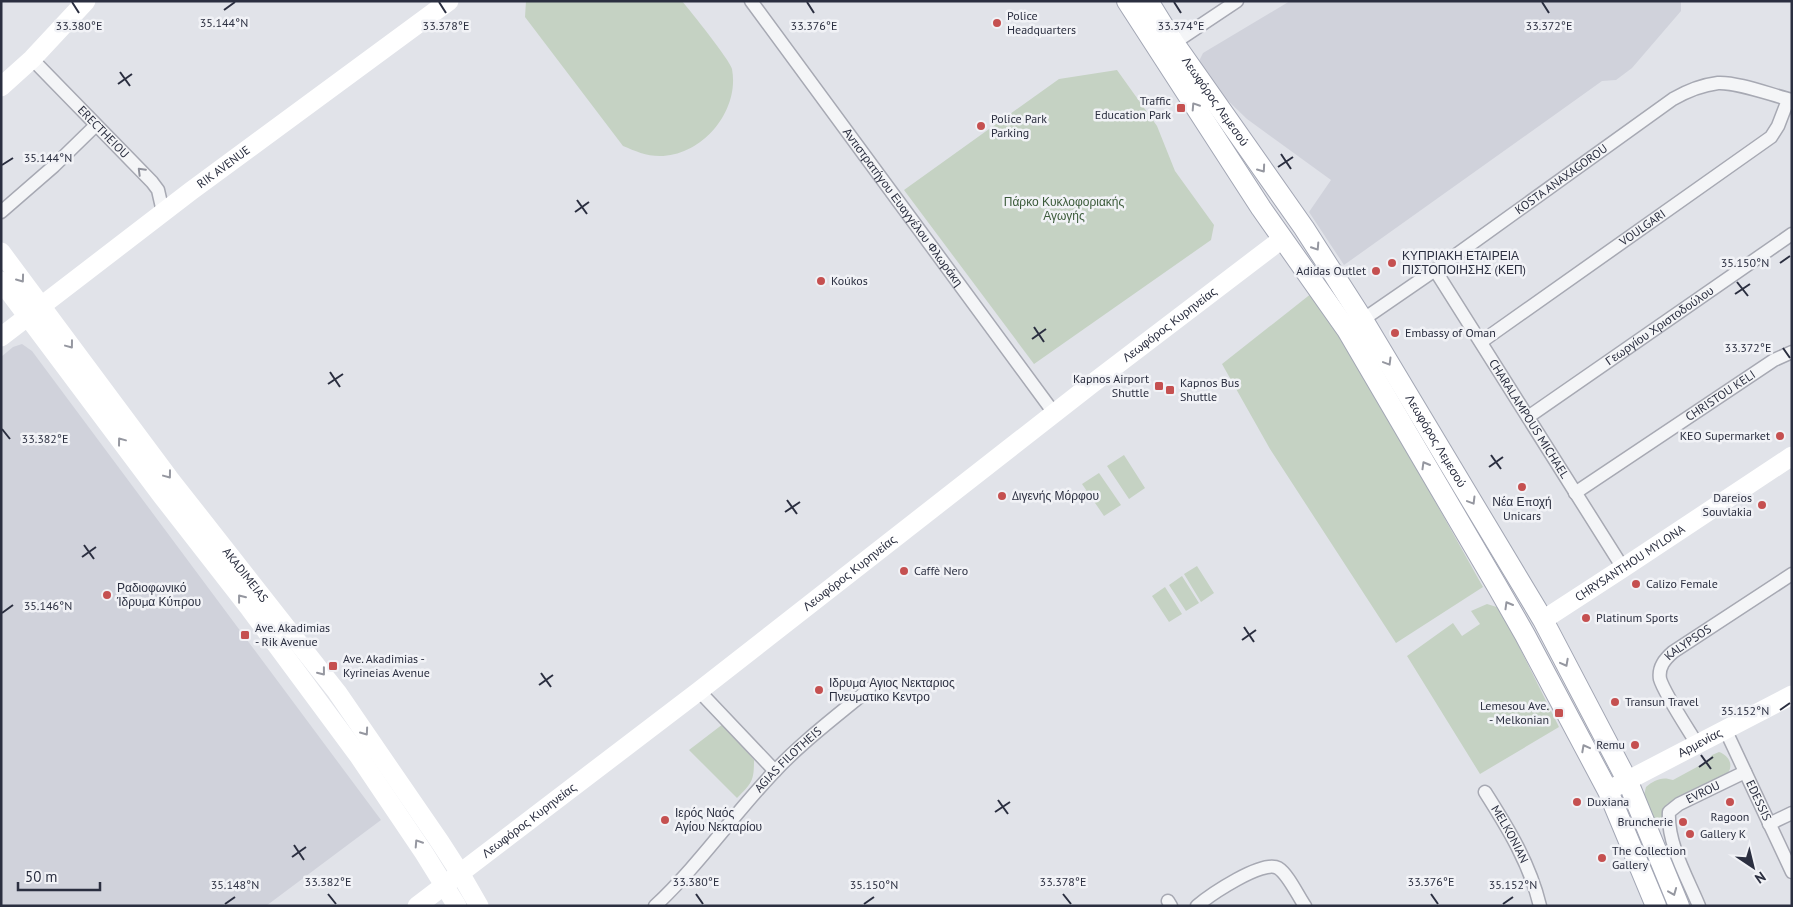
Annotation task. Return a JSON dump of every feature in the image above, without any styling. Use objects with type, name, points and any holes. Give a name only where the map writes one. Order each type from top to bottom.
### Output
[{"type":"main road","points":[[1,87],[32,59],[86,1]]},
{"type":"main road","name":"RIK AVENUE","points":[[1,337],[163,212],[449,1]]},
{"type":"main road","name":"Λεωφόρος Λεμεσού","points":[[1127,1],[1167,48],[1304,228],[1608,791],[1656,906]]},
{"type":"main road","name":"Λεωφόρος Λεμεσού","points":[[1148,1],[1167,48],[1282,239],[1355,325],[1542,620],[1628,782],[1679,906]]},
{"type":"main road","name":"Λεωφόρος Κυρηνείας","points":[[417,906],[699,692],[1054,413],[1282,239]]},
{"type":"main road","name":"AKADIMEIAS","points":[[1,252],[34,312],[358,755],[445,884],[457,906]]},
{"type":"main road","name":"AKADIMEIAS","points":[[1,280],[34,312],[169,478],[337,692],[460,873],[479,906]]},
{"type":"main road","name":"CHRYSANTHOU MYLONA","points":[[1542,620],[1792,456]]},
{"type":"main road","name":"Αρμενίας","points":[[1608,791],[1792,695]]},
{"type":"street","name":"Αντιστρατήγου Ευαγγέλου Φλωράκη","points":[[751,1],[1054,413]]},
{"type":"street","points":[[1167,48],[1237,1]]},
{"type":"street","name":"ERECTHEIOU","points":[[32,59],[95,126],[152,182],[158,190],[163,212]]},
{"type":"street","name":"KOSTA ANAXAGOROU","points":[[1355,325],[1435,270],[1673,99],[1686,92],[1719,83],[1732,84],[1790,100]]},
{"type":"street","name":"VOULGARI","points":[[1481,342],[1771,137],[1790,100]]},
{"type":"street","points":[[1,212],[54,166],[95,126]]},
{"type":"street","name":"Γεωργίου Χριστοδούλου","points":[[1528,417],[1792,234]]},
{"type":"street","name":"CHARALAMPOUS MICHAEL","points":[[1435,270],[1623,568]]},
{"type":"street","name":"CHRISTOU KELI","points":[[1576,493],[1774,360],[1792,352]]},
{"type":"street","name":"KALYPSOS","points":[[1697,744],[1660,678],[1660,668],[1664,659],[1792,574]]},
{"type":"street","name":"AGIAS FILOTHEIS","points":[[656,905],[775,771],[869,689]]},
{"type":"street","points":[[699,692],[775,771]]},
{"type":"street","name":"EDESSIS","points":[[1725,729],[1791,867]]},
{"type":"street","name":"EVROU","points":[[1698,906],[1671,838],[1668,825],[1669,812],[1680,804],[1745,772]]},
{"type":"street","name":"MELKONIAN","points":[[1485,792],[1503,819],[1522,856],[1535,885],[1540,906]]},
{"type":"street","points":[[1769,824],[1792,813]]},
{"type":"street","points":[[1197,906],[1208,897],[1252,872],[1276,866],[1282,871],[1305,906]]},
{"type":"shaded area","points":[[1290,1],[1681,1],[1681,11],[1632,68],[1616,80],[1602,81],[1344,265],[1309,212],[1331,180],[1247,119],[1219,92],[1198,63],[1203,53]]},
{"type":"shaded area","name":"Ραδιοφωνικό Ίδρυμα Κύπρου","points":[[22,344],[32,351],[381,820],[266,906],[1,906],[1,357],[13,347]]},
{"type":"green space","points":[[526,1],[682,1],[718,46],[732,69],[733,85],[724,115],[703,140],[675,154],[650,155],[623,146],[525,17]]},
{"type":"green space","name":"Πάρκο Κυκλοφοριακής Αγωγής","points":[[1117,70],[1157,126],[1175,171],[1214,225],[1211,240],[1034,364],[904,190],[1059,79]]},
{"type":"green space","points":[[1312,293],[1357,362],[1483,587],[1396,643],[1270,449],[1222,364]]},
{"type":"green space","points":[[1124,455],[1145,488],[1129,499],[1107,466]]},
{"type":"green space","points":[[1099,473],[1121,505],[1104,516],[1082,484]]},
{"type":"green space","points":[[1197,566],[1214,593],[1201,602],[1184,574]]},
{"type":"green space","points":[[1182,576],[1199,603],[1186,611],[1169,585]]},
{"type":"green space","points":[[1165,587],[1182,614],[1169,622],[1152,596]]},
{"type":"green space","points":[[1487,604],[1500,608],[1559,727],[1480,774],[1407,656],[1453,623],[1462,636],[1480,624],[1471,611]]},
{"type":"green space","points":[[723,724],[754,760],[751,781],[737,798],[689,750]]},
{"type":"green space","points":[[1719,752],[1729,760],[1730,770],[1728,773],[1667,804],[1662,818],[1655,822],[1643,799],[1646,787],[1658,779],[1673,780],[1708,761],[1712,755]]},
{"type":"place","name":"Police Headquarters","points":[[997,23]]},
{"type":"place","name":"Traffic Education Park","points":[[1181,108]]},
{"type":"place","name":"Police Park Parking","points":[[981,126]]},
{"type":"place","name":"ΚΥΠΡΙΑΚΗ ΕΤΑΙΡΕΙΑ ΠΙΣΤΟΠΟΙΗΣΗΣ (ΚΕΠ)","points":[[1392,263]]},
{"type":"place","name":"Adidas Outlet","points":[[1376,271]]},
{"type":"place","name":"Koúkos","points":[[821,281]]},
{"type":"place","name":"Embassy of Oman","points":[[1395,333]]},
{"type":"place","name":"Kapnos Airport Shuttle","points":[[1159,386]]},
{"type":"place","name":"Kapnos Bus Shuttle","points":[[1170,390]]},
{"type":"place","name":"KEO Supermarket","points":[[1780,436]]},
{"type":"place","name":"Νέα Εποχή Unicars","points":[[1522,487]]},
{"type":"place","name":"Διγενής Μόρφου","points":[[1002,496]]},
{"type":"place","name":"Dareios Souvlakia","points":[[1762,505]]},
{"type":"place","name":"Caffè Nero","points":[[904,571]]},
{"type":"place","name":"Calizo Female","points":[[1636,584]]},
{"type":"place","name":"Ραδιοφωνικό Ίδρυμα Κύπρου","points":[[107,595]]},
{"type":"place","name":"Platinum Sports","points":[[1586,618]]},
{"type":"place","name":"Ave. Akadimias - Rik Avenue","points":[[245,635]]},
{"type":"place","name":"Ave. Akadimias - Kyrineias Avenue","points":[[333,666]]},
{"type":"place","name":"Ιδρυμα Αγιος Νεκταριος Πνευματικο Κεντρο","points":[[819,690]]},
{"type":"place","name":"Transun Travel","points":[[1615,702]]},
{"type":"place","name":"Lemesou Ave. - Melkonian","points":[[1559,713]]},
{"type":"place","name":"Remu","points":[[1635,745]]},
{"type":"place","name":"Duxiana","points":[[1577,802]]},
{"type":"place","name":"Ragoon","points":[[1730,802]]},
{"type":"place","name":"Ιερός Ναός Αγίου Νεκταρίου","points":[[665,820]]},
{"type":"place","name":"Bruncherie","points":[[1683,822]]},
{"type":"place","name":"Gallery K","points":[[1690,834]]},
{"type":"place","name":"The Collection Gallery","points":[[1602,858]]}]
